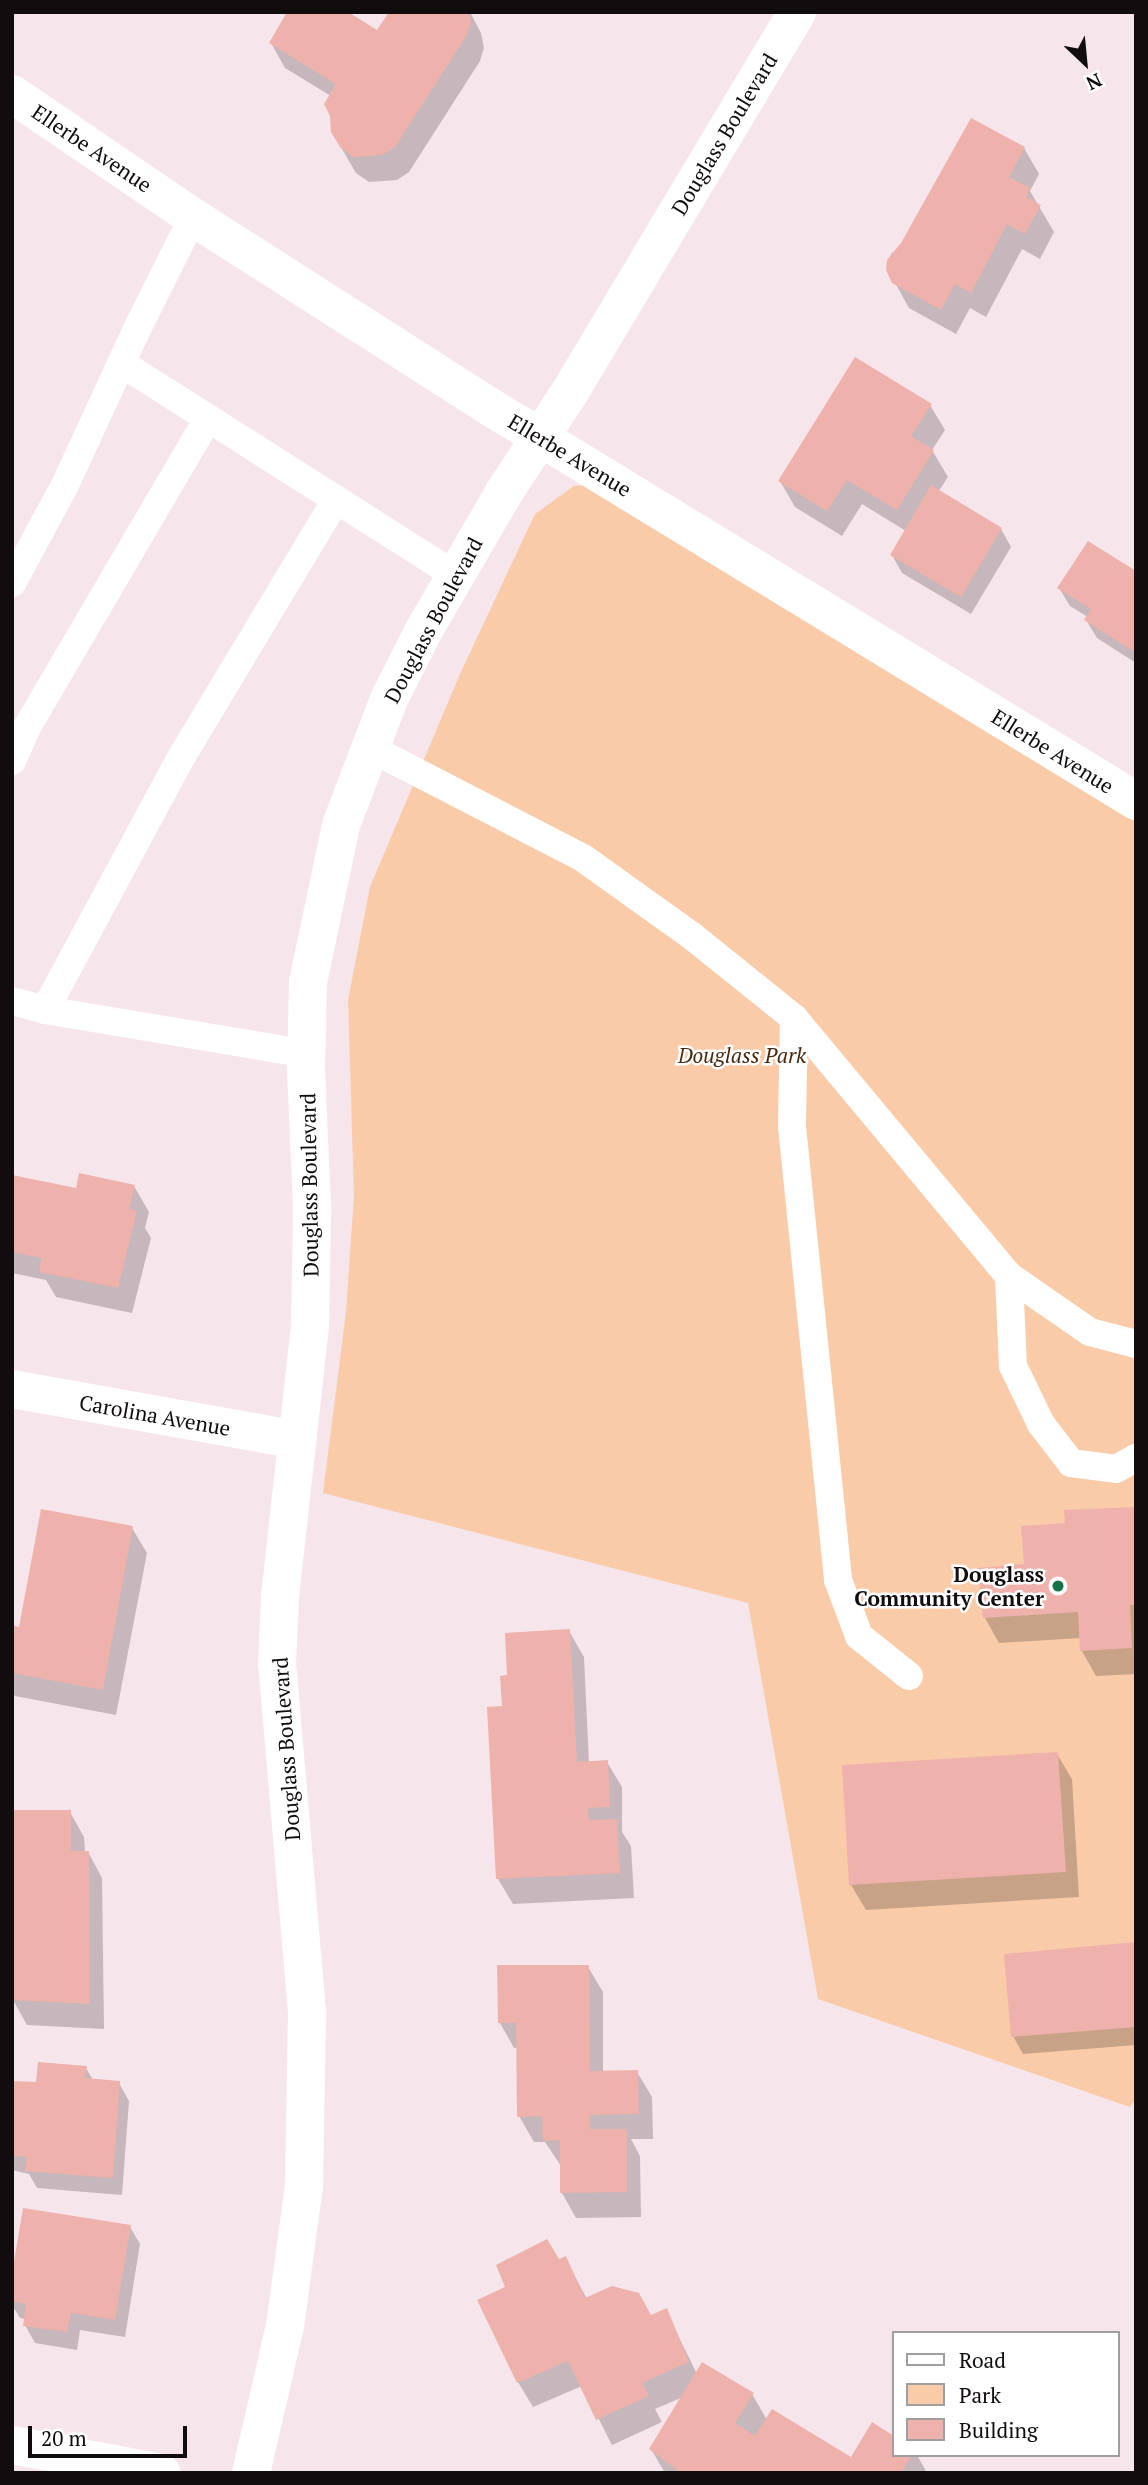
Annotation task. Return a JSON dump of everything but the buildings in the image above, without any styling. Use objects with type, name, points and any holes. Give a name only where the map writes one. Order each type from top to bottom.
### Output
[{"type":"street","name":"Douglass Boulevard","points":[[251,2473],[285,2326],[304,2186],[307,2011],[277,1664],[280,1597],[310,1327],[312,1206],[307,1054],[308,982],[341,825],[390,697],[456,576],[539,437],[571,390],[797,12]]},
{"type":"street","name":"Ellerbe Avenue","points":[[12,94],[193,217],[539,437],[1136,802]]},
{"type":"street","name":"Carolina Avenue","points":[[12,1389],[297,1440]]},
{"type":"street","points":[[12,2445],[161,2473]]},
{"type":"lane","points":[[12,583],[65,485],[193,217]]},
{"type":"lane","points":[[121,363],[456,576]]},
{"type":"lane","points":[[12,761],[27,727],[208,418]]},
{"type":"lane","points":[[45,1010],[179,761],[336,500]]},
{"type":"lane","points":[[370,748],[583,858],[692,936],[794,1018],[1009,1276],[1090,1332],[1136,1344]]},
{"type":"lane","points":[[12,1001],[45,1010],[307,1054]]},
{"type":"lane","points":[[794,1018],[792,1126],[838,1580],[859,1636],[909,1676]]},
{"type":"lane","points":[[1009,1276],[1013,1366],[1041,1424],[1071,1463],[1116,1469],[1136,1458]]},
{"type":"green space","name":"Douglass Park","points":[[588,485],[1136,822],[1136,2098],[1130,2107],[818,1999],[748,1603],[323,1493],[346,1312],[354,1195],[348,1000],[370,887],[460,674],[535,514],[574,486]]},
{"type":"place","name":"Douglass Community Center","points":[[1058,1586]]}]
